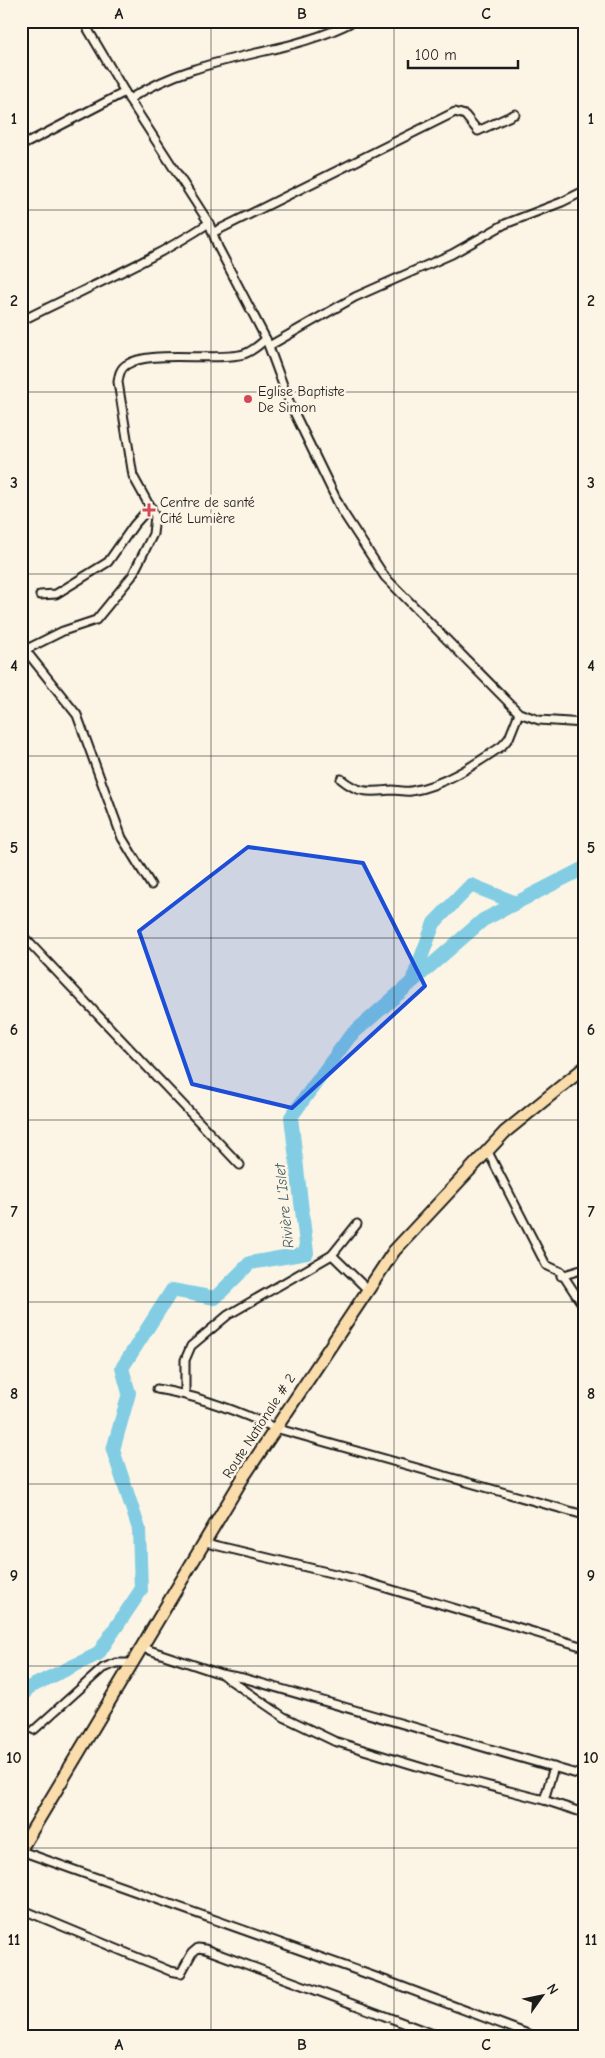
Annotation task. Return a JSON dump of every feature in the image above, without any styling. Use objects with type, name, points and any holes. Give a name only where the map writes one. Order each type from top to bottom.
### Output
[{"type":"main road","name":"Route Nationale # 2","points":[[21,1850],[206,1543],[244,1476],[366,1288],[394,1251],[487,1150],[505,1132],[584,1068]]},
{"type":"street","points":[[83,21],[129,99],[214,232],[218,247],[266,339],[290,404],[342,512],[385,577],[519,713],[539,720],[584,723]]},
{"type":"street","points":[[129,99],[155,84],[193,69],[318,37],[354,21]]},
{"type":"street","points":[[21,146],[125,92]]},
{"type":"street","points":[[214,232],[287,198],[455,112],[465,115],[478,131],[515,114]]},
{"type":"street","points":[[269,346],[355,297],[452,254],[505,224],[562,202],[584,191]]},
{"type":"street","points":[[21,321],[120,274],[209,223]]},
{"type":"street","points":[[151,885],[122,838],[77,715],[24,651],[62,631],[96,620],[132,576],[153,534],[155,516],[133,476],[118,382],[120,372],[126,365],[144,358],[196,358],[244,354],[257,348],[266,339]]},
{"type":"street","points":[[40,595],[56,594],[108,562],[134,524],[151,506]]},
{"type":"street","points":[[341,779],[353,789],[377,793],[393,790],[410,791],[435,785],[502,746],[509,738],[519,713]]},
{"type":"street","points":[[21,934],[240,1165]]},
{"type":"street","points":[[487,1150],[546,1265],[561,1272],[561,1276],[584,1307]]},
{"type":"street","points":[[185,1394],[185,1360],[191,1346],[228,1315],[332,1255],[357,1224]]},
{"type":"street","points":[[332,1255],[366,1288]]},
{"type":"street","points":[[561,1276],[584,1269]]},
{"type":"street","points":[[157,1389],[185,1394],[234,1409],[275,1428],[584,1514]]},
{"type":"street","points":[[206,1543],[356,1579],[584,1647]]},
{"type":"street","points":[[143,1648],[222,1674],[243,1678],[584,1776]]},
{"type":"street","points":[[34,1730],[103,1668],[116,1663],[134,1663]]},
{"type":"street","points":[[222,1674],[284,1717],[334,1741],[443,1774],[544,1800],[584,1813]]},
{"type":"street","points":[[544,1800],[554,1767]]},
{"type":"street","points":[[21,1850],[390,1982],[536,2037]]},
{"type":"street","points":[[21,1909],[170,1971],[181,1973],[192,1953],[198,1948],[205,1949],[441,2037]]},
{"type":"highlighted area","points":[[248,847],[363,863],[425,986],[292,1108],[192,1084],[139,931]]},
{"type":"waterway","name":"Rivière L'Islet","points":[[21,1698],[28,1688],[98,1654],[141,1590],[139,1529],[113,1450],[129,1393],[122,1368],[172,1290],[215,1298],[250,1263],[307,1253],[291,1117],[350,1036],[483,920],[584,868]]},
{"type":"waterway","points":[[413,979],[434,923],[471,885],[516,903]]},
{"type":"place","name":"Eglise Baptiste De Simon","points":[[248,399]]},
{"type":"place","name":"Centre de santé Cité Lumière","points":[[149,510]]}]
